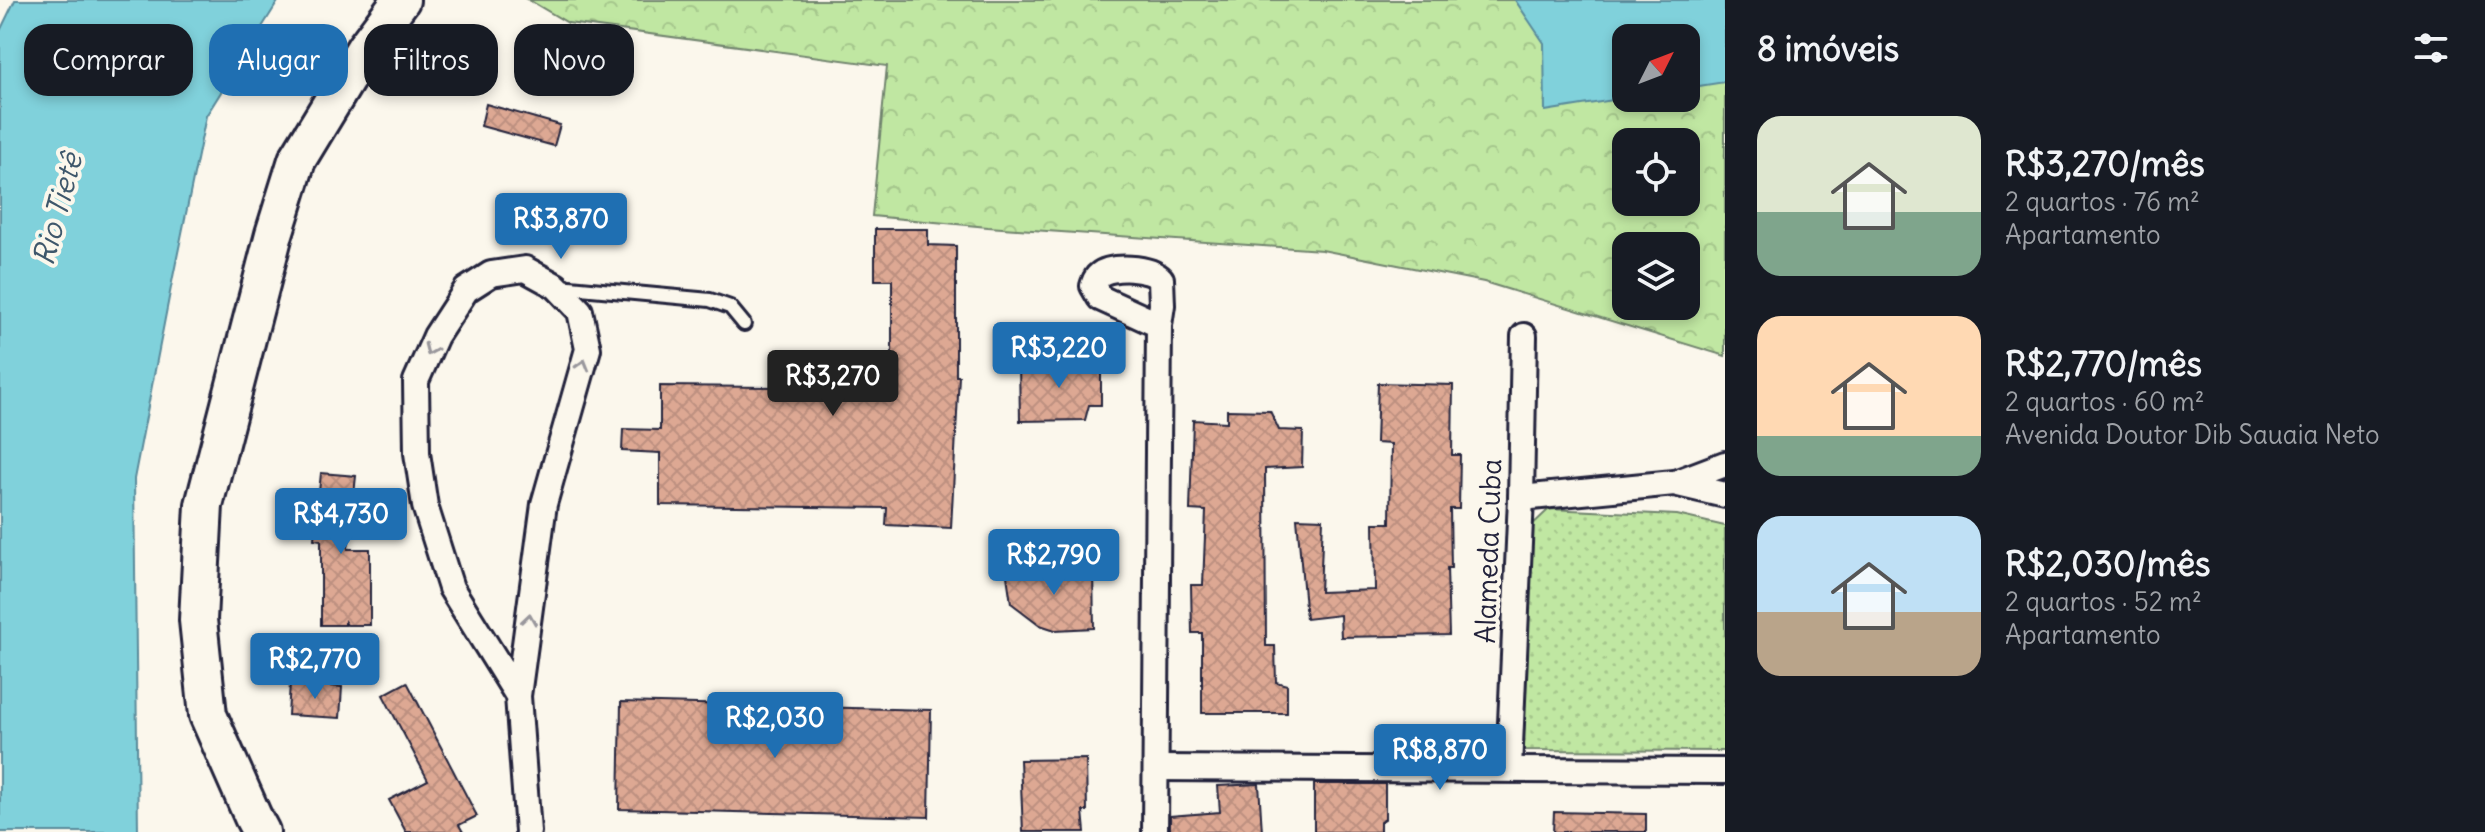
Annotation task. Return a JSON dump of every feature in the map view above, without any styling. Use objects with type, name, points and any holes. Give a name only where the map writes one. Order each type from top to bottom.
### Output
[{"type":"main road","points":[[261,832],[208,715],[198,620],[204,505],[274,234],[297,160],[365,48],[401,0]]},
{"type":"street","points":[[518,696],[451,588],[425,506],[417,453],[416,381],[436,336],[466,290],[491,274],[525,269],[556,286],[580,311],[588,349],[544,504],[518,696],[528,832]]},
{"type":"street","points":[[1155,832],[1159,325]]},
{"type":"street","name":"Alameda Cuba","points":[[1509,768],[1521,498],[1524,336]]},
{"type":"street","points":[[1521,498],[1674,483],[1725,464]]},
{"type":"street","points":[[1674,483],[1725,495]]},
{"type":"street","points":[[1156,768],[1725,771]]},
{"type":"lane","points":[[556,286],[710,300],[730,307],[744,324]]},
{"type":"green space","points":[[529,0],[1725,0],[1725,356],[1484,282],[1322,250],[872,216],[887,66],[634,32],[634,24],[568,23]]},
{"type":"green space","points":[[1549,509],[1677,515],[1725,526],[1725,751],[1522,750],[1527,530]]},
{"type":"water","name":"Rio Tietê","points":[[15,0],[279,0],[264,24],[209,24],[209,96],[219,96],[206,116],[134,479],[138,832],[0,832],[0,31]]},
{"type":"water","points":[[1515,0],[1725,0],[1725,82],[1700,86],[1700,24],[1612,24],[1612,100],[1545,111],[1544,43]]},
{"type":"building","points":[[486,104],[560,125],[554,146],[481,126]]},
{"type":"building","points":[[875,229],[928,229],[928,245],[956,246],[956,376],[959,376],[951,528],[886,525],[887,508],[660,505],[660,453],[622,451],[623,429],[660,430],[660,386],[889,388],[892,374],[892,280],[875,280]]},
{"type":"building","points":[[1101,361],[1101,405],[1089,405],[1085,420],[1020,421],[1019,362]]},
{"type":"building","points":[[1378,383],[1453,385],[1452,455],[1460,455],[1459,509],[1450,509],[1451,568],[1447,568],[1449,635],[1341,637],[1340,615],[1306,619],[1297,518],[1323,519],[1320,592],[1375,590],[1374,523],[1390,523],[1391,444],[1376,443]]},
{"type":"building","points":[[1227,410],[1270,411],[1279,430],[1303,431],[1302,467],[1265,469],[1266,646],[1275,646],[1276,682],[1287,685],[1287,713],[1202,713],[1202,633],[1192,633],[1191,585],[1203,585],[1206,511],[1190,510],[1193,420],[1227,422]]},
{"type":"building","points":[[321,473],[356,476],[348,549],[370,549],[370,625],[347,625],[345,622],[345,625],[321,625],[321,540],[314,539]]},
{"type":"building","points":[[1006,569],[1093,569],[1094,628],[1055,630],[1040,625],[1011,603]]},
{"type":"building","points":[[407,682],[477,816],[459,825],[463,832],[406,832],[389,800],[428,780],[383,695]]},
{"type":"building","points":[[290,683],[342,687],[340,718],[288,715]]},
{"type":"building","points":[[621,702],[931,710],[929,817],[619,809]]},
{"type":"building","points":[[1086,759],[1085,832],[1023,832],[1020,760]]},
{"type":"building","points":[[1259,784],[1262,832],[1170,832],[1170,816],[1220,812],[1218,786]]},
{"type":"building","points":[[1314,784],[1385,784],[1385,819],[1380,822],[1380,832],[1314,832]]},
{"type":"building","points":[[1554,812],[1646,814],[1646,832],[1553,832]]}]
